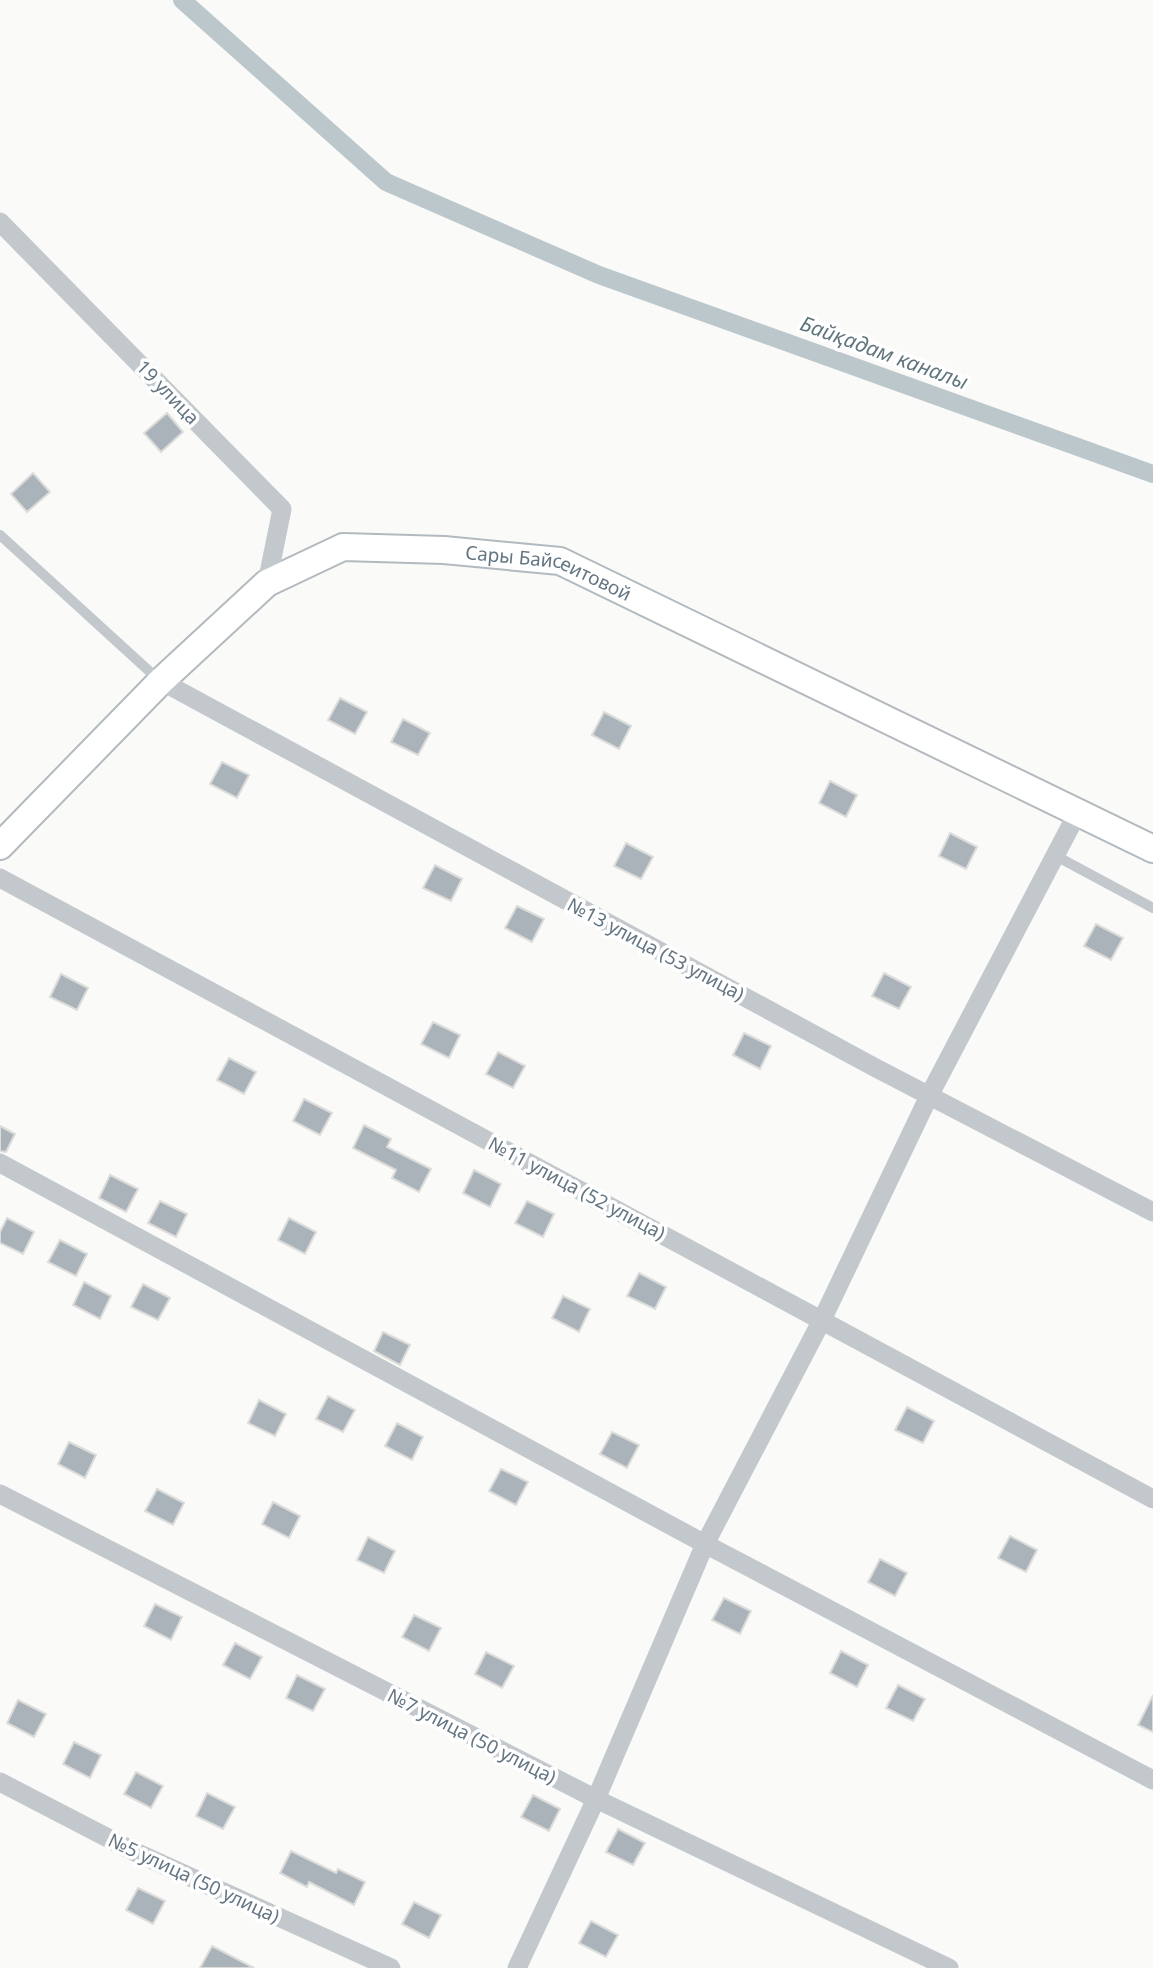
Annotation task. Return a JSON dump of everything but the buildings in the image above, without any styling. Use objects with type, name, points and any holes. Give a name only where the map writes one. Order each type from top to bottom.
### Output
[{"type":"street","name":"19 улица","points":[[0,222],[282,509],[267,583]]},
{"type":"street","name":"Сары Байсеитовой","points":[[0,846],[161,681],[267,583],[343,547],[444,550],[560,561],[1153,849]]},
{"type":"street","name":"№13 улица (53 улица)","points":[[161,681],[929,1096],[1153,1212]]},
{"type":"street","points":[[517,1968],[596,1799],[705,1544],[822,1320],[929,1096],[1078,812]]},
{"type":"street","name":"№11 улица (52 улица)","points":[[0,878],[1153,1499]]},
{"type":"street","points":[[0,1163],[705,1544],[1153,1780]]},
{"type":"street","name":"№7 улица (50 улица)","points":[[0,1494],[596,1799],[949,1968]]},
{"type":"street","name":"№5 улица (50 улица)","points":[[0,1782],[133,1851],[390,1968]]},
{"type":"lane","points":[[0,535],[161,681]]},
{"type":"lane","points":[[1056,856],[1153,908]]},
{"type":"waterway","name":"Байқадам каналы","points":[[182,0],[386,182],[599,275],[1153,474]]}]
